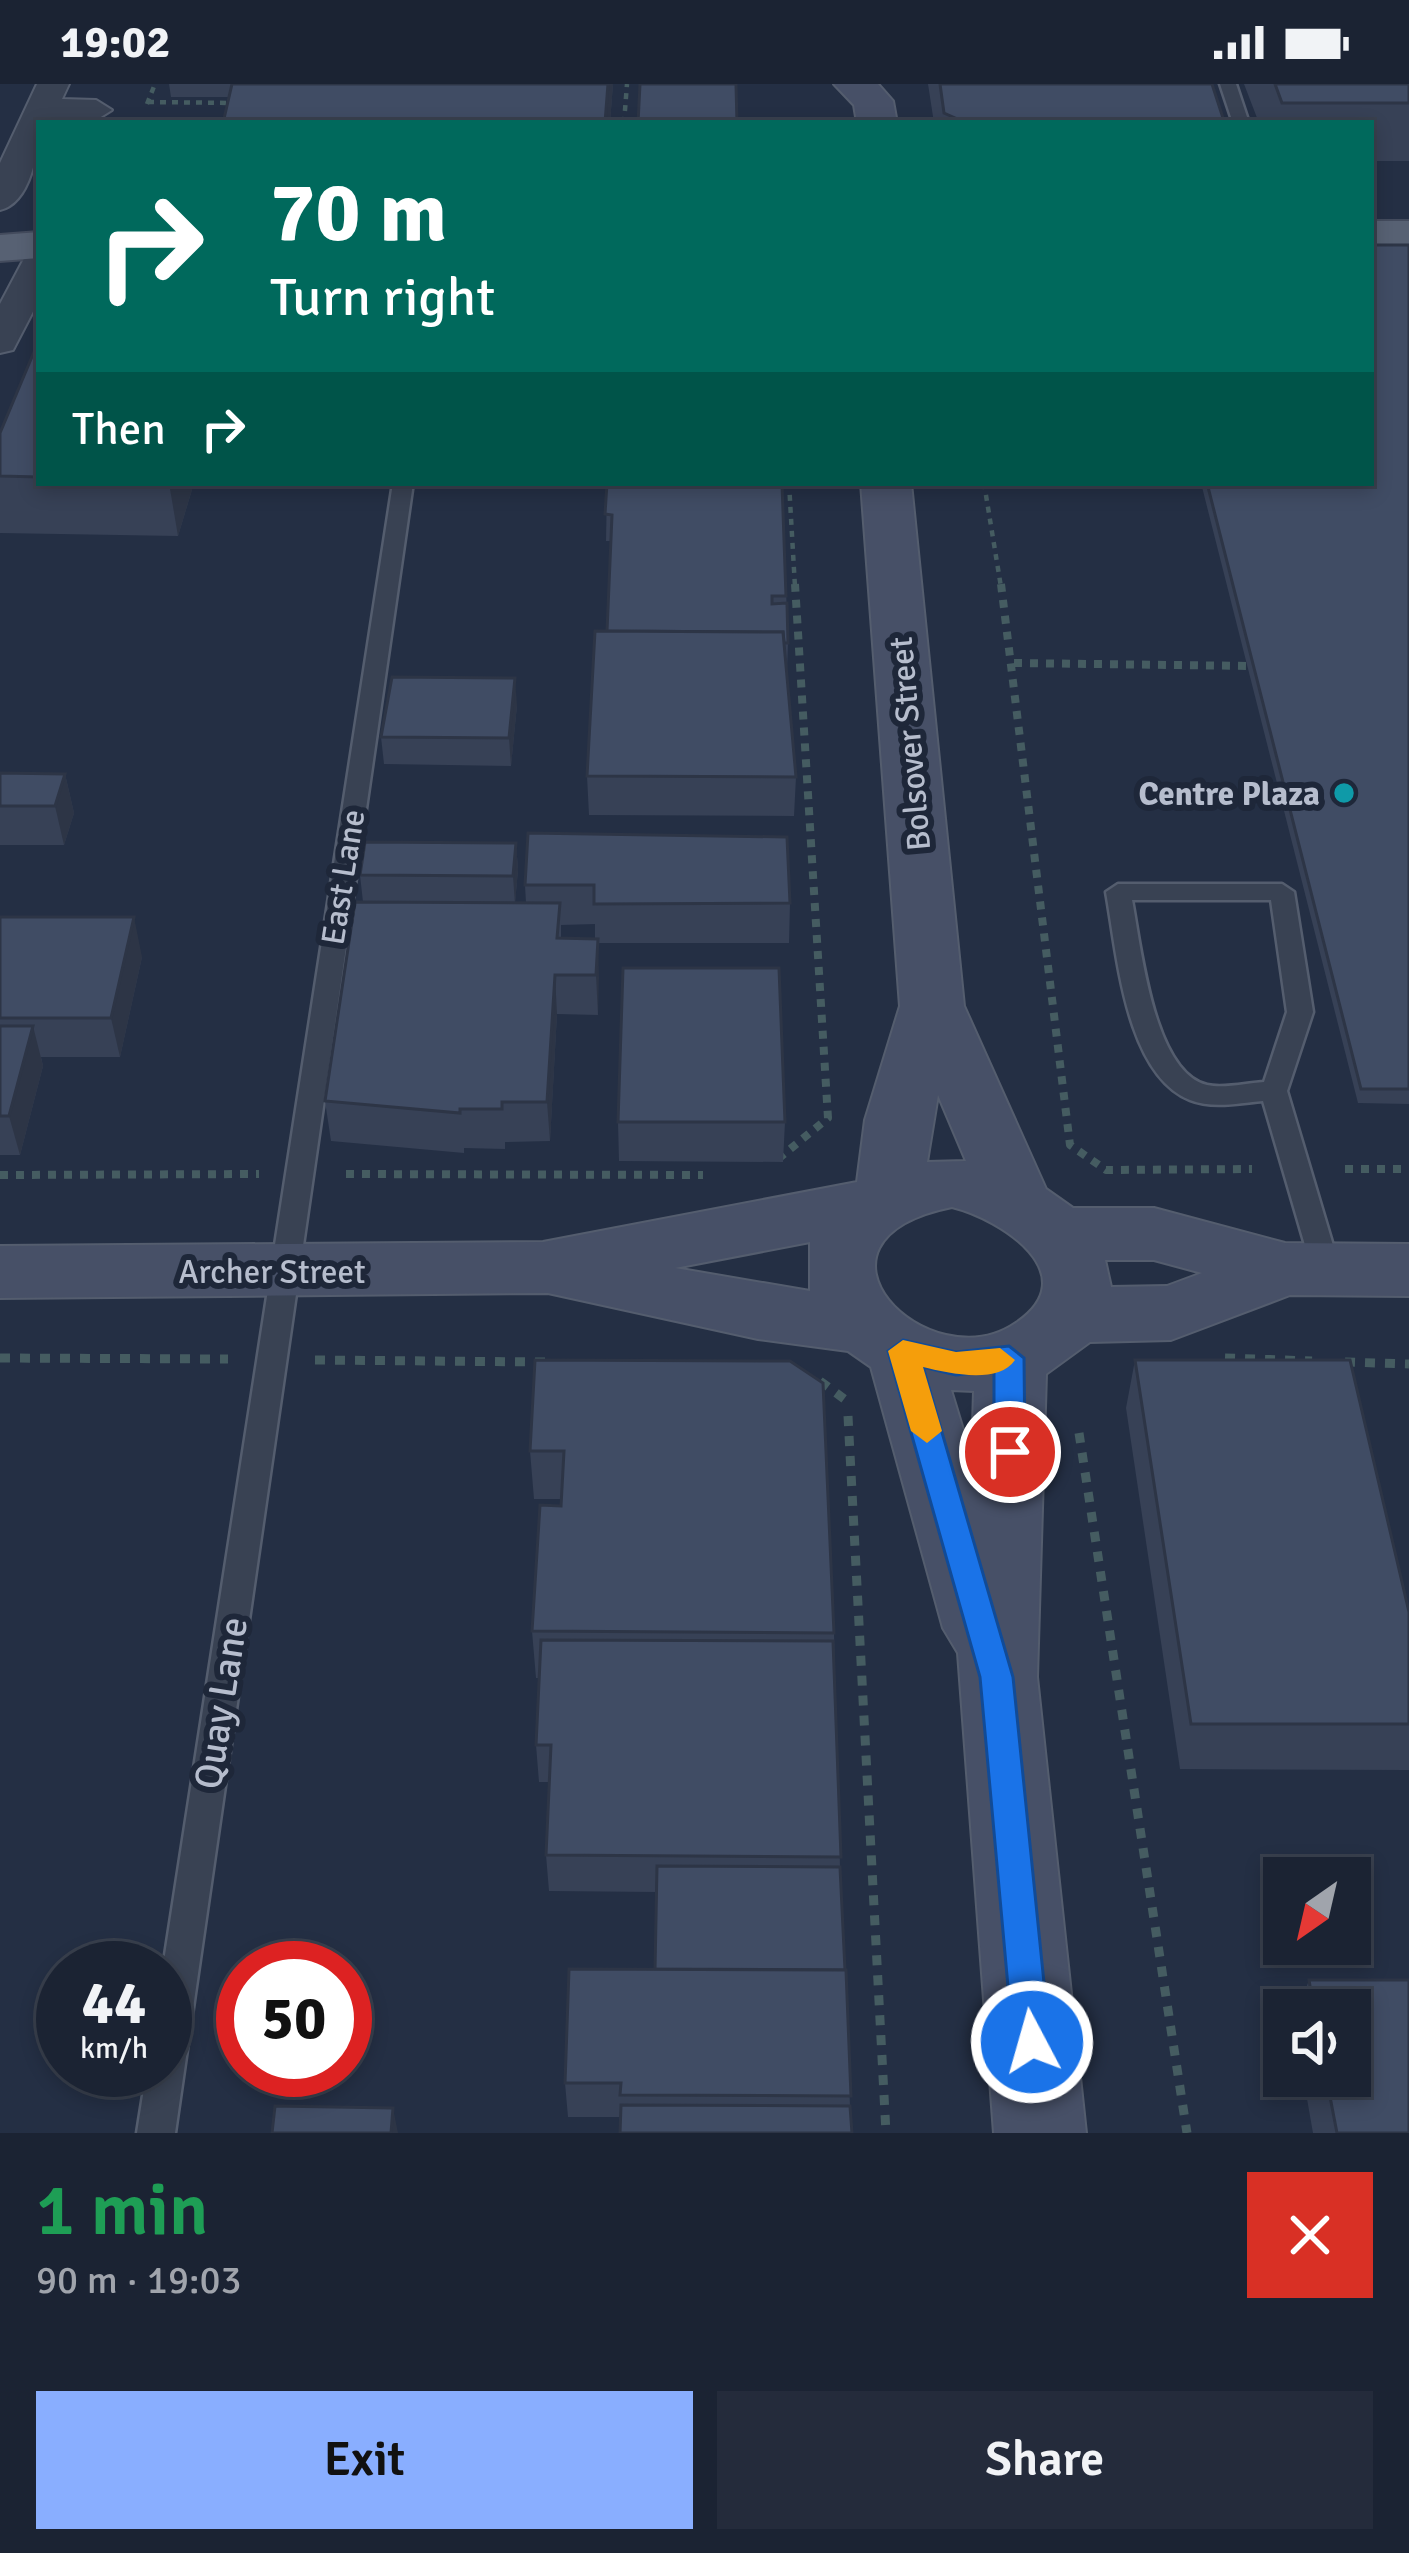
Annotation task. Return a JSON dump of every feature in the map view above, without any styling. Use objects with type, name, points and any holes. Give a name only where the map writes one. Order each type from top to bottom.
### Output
[{"type":"main road","points":[[837,90],[873,101],[876,120]]},
{"type":"main road","points":[[1374,198],[1409,198]]},
{"type":"main road","points":[[0,210],[36,209]]},
{"type":"main road","points":[[1374,234],[1409,234]]},
{"type":"main road","points":[[0,248],[36,245]]},
{"type":"main road","name":"Bolsover Street","points":[[880,1199],[932,1006],[886,486]]},
{"type":"main road","name":"Bolsover Street","points":[[932,1006],[1039,1216]]},
{"type":"main road","points":[[997,1677],[883,1338],[837,1283],[840,1239],[880,1199],[952,1182],[1039,1216],[1154,1234],[1306,1269],[1409,1270]]},
{"type":"main road","name":"Archer Street","points":[[0,1272],[543,1268],[880,1199]]},
{"type":"main road","points":[[1039,1216],[1077,1274],[1038,1337],[1012,1407],[997,1677],[1040,2133]]},
{"type":"main road","name":"Archer Street","points":[[543,1268],[883,1338]]},
{"type":"main road","points":[[883,1338],[956,1363],[1038,1337],[1171,1313],[1306,1269]]},
{"type":"street","points":[[49,97],[98,106]]},
{"type":"street","points":[[0,200],[36,124]]},
{"type":"street","points":[[0,343],[36,268]]},
{"type":"lane","points":[[1228,84],[1240,120]]},
{"type":"lane","name":"East Lane","points":[[285,1272],[403,486]]},
{"type":"lane","points":[[1274,1090],[1198,1093],[1170,1078],[1150,1039],[1118,892],[1282,892],[1300,1012],[1274,1090],[1295,1169],[1306,1269]]},
{"type":"lane","name":"Quay Lane","points":[[156,2133],[285,1272]]},
{"type":"path","points":[[143,120],[155,84]]},
{"type":"path","points":[[624,120],[627,84]]},
{"type":"path","points":[[148,102],[243,104]]},
{"type":"path","points":[[775,1161],[827,1118],[789,486]]},
{"type":"path","points":[[984,486],[1014,663],[1070,1145],[1106,1170],[1409,1169]]},
{"type":"path","points":[[1014,663],[1261,666]]},
{"type":"path","points":[[0,1175],[711,1175]]},
{"type":"path","points":[[1203,1357],[1317,1361]]},
{"type":"path","points":[[0,1358],[548,1362]]},
{"type":"path","points":[[1340,1362],[1409,1364]]},
{"type":"path","points":[[801,1368],[847,1401],[886,2133]]},
{"type":"path","points":[[1075,1410],[1187,2133]]},
{"type":"building","points":[[232,84],[608,84],[605,120],[224,120]]},
{"type":"building","points":[[640,84],[736,84],[737,120],[638,120]]},
{"type":"building","points":[[940,84],[1212,84],[1224,120],[960,120],[944,113]]},
{"type":"building","points":[[1275,84],[1409,84],[1409,103],[1282,103]]},
{"type":"building","name":"Centre Plaza","points":[[1374,245],[1409,245],[1409,1089],[1361,1089],[1208,486],[1374,486]]},
{"type":"building","points":[[36,347],[36,477],[0,476],[0,433]]},
{"type":"building","points":[[607,486],[782,486],[786,596],[772,596],[772,604],[787,603],[788,643],[784,643],[783,632],[607,631],[612,515],[605,514]]},
{"type":"building","points":[[595,631],[783,632],[796,777],[587,776]]},
{"type":"building","points":[[392,677],[515,678],[509,738],[381,737]]},
{"type":"building","points":[[0,773],[65,774],[55,806],[0,806]]},
{"type":"building","points":[[528,833],[787,837],[790,903],[594,904],[594,885],[525,885]]},
{"type":"building","points":[[365,842],[516,843],[513,876],[360,875]]},
{"type":"building","points":[[355,902],[560,903],[557,938],[598,939],[596,975],[555,975],[547,1102],[502,1102],[502,1109],[460,1109],[460,1113],[325,1101]]},
{"type":"building","points":[[0,917],[134,917],[111,1018],[0,1018]]},
{"type":"building","points":[[623,968],[779,968],[785,1122],[618,1122]]},
{"type":"building","points":[[0,1026],[33,1026],[9,1116],[0,1116]]},
{"type":"building","points":[[535,1360],[790,1361],[823,1383],[834,1633],[532,1631],[540,1505],[561,1506],[564,1451],[530,1451]]},
{"type":"building","points":[[1135,1360],[1350,1360],[1409,1612],[1409,1724],[1191,1724]]},
{"type":"building","points":[[541,1640],[833,1641],[841,1857],[546,1855],[551,1745],[536,1745]]},
{"type":"building","points":[[657,1866],[840,1867],[845,1970],[655,1969]]},
{"type":"building","points":[[569,1969],[846,1970],[851,2096],[620,2095],[621,2083],[565,2083]]},
{"type":"building","points":[[1309,1980],[1409,1980],[1409,2133],[1337,2133],[1330,2097],[1371,2097],[1371,1989],[1310,1989]]},
{"type":"building","points":[[621,2105],[850,2106],[852,2133],[620,2133]]},
{"type":"building","points":[[275,2106],[393,2108],[391,2133],[272,2133]]},
{"type":"slow traffic","points":[[927,1431],[903,1351],[956,1363],[1000,1360]]},
{"type":"place","name":"Centre Plaza","points":[[1344,793]]},
{"type":"route","points":[[1010,1452],[1009,1358],[956,1363],[903,1351],[997,1677],[1032,2042]]}]
